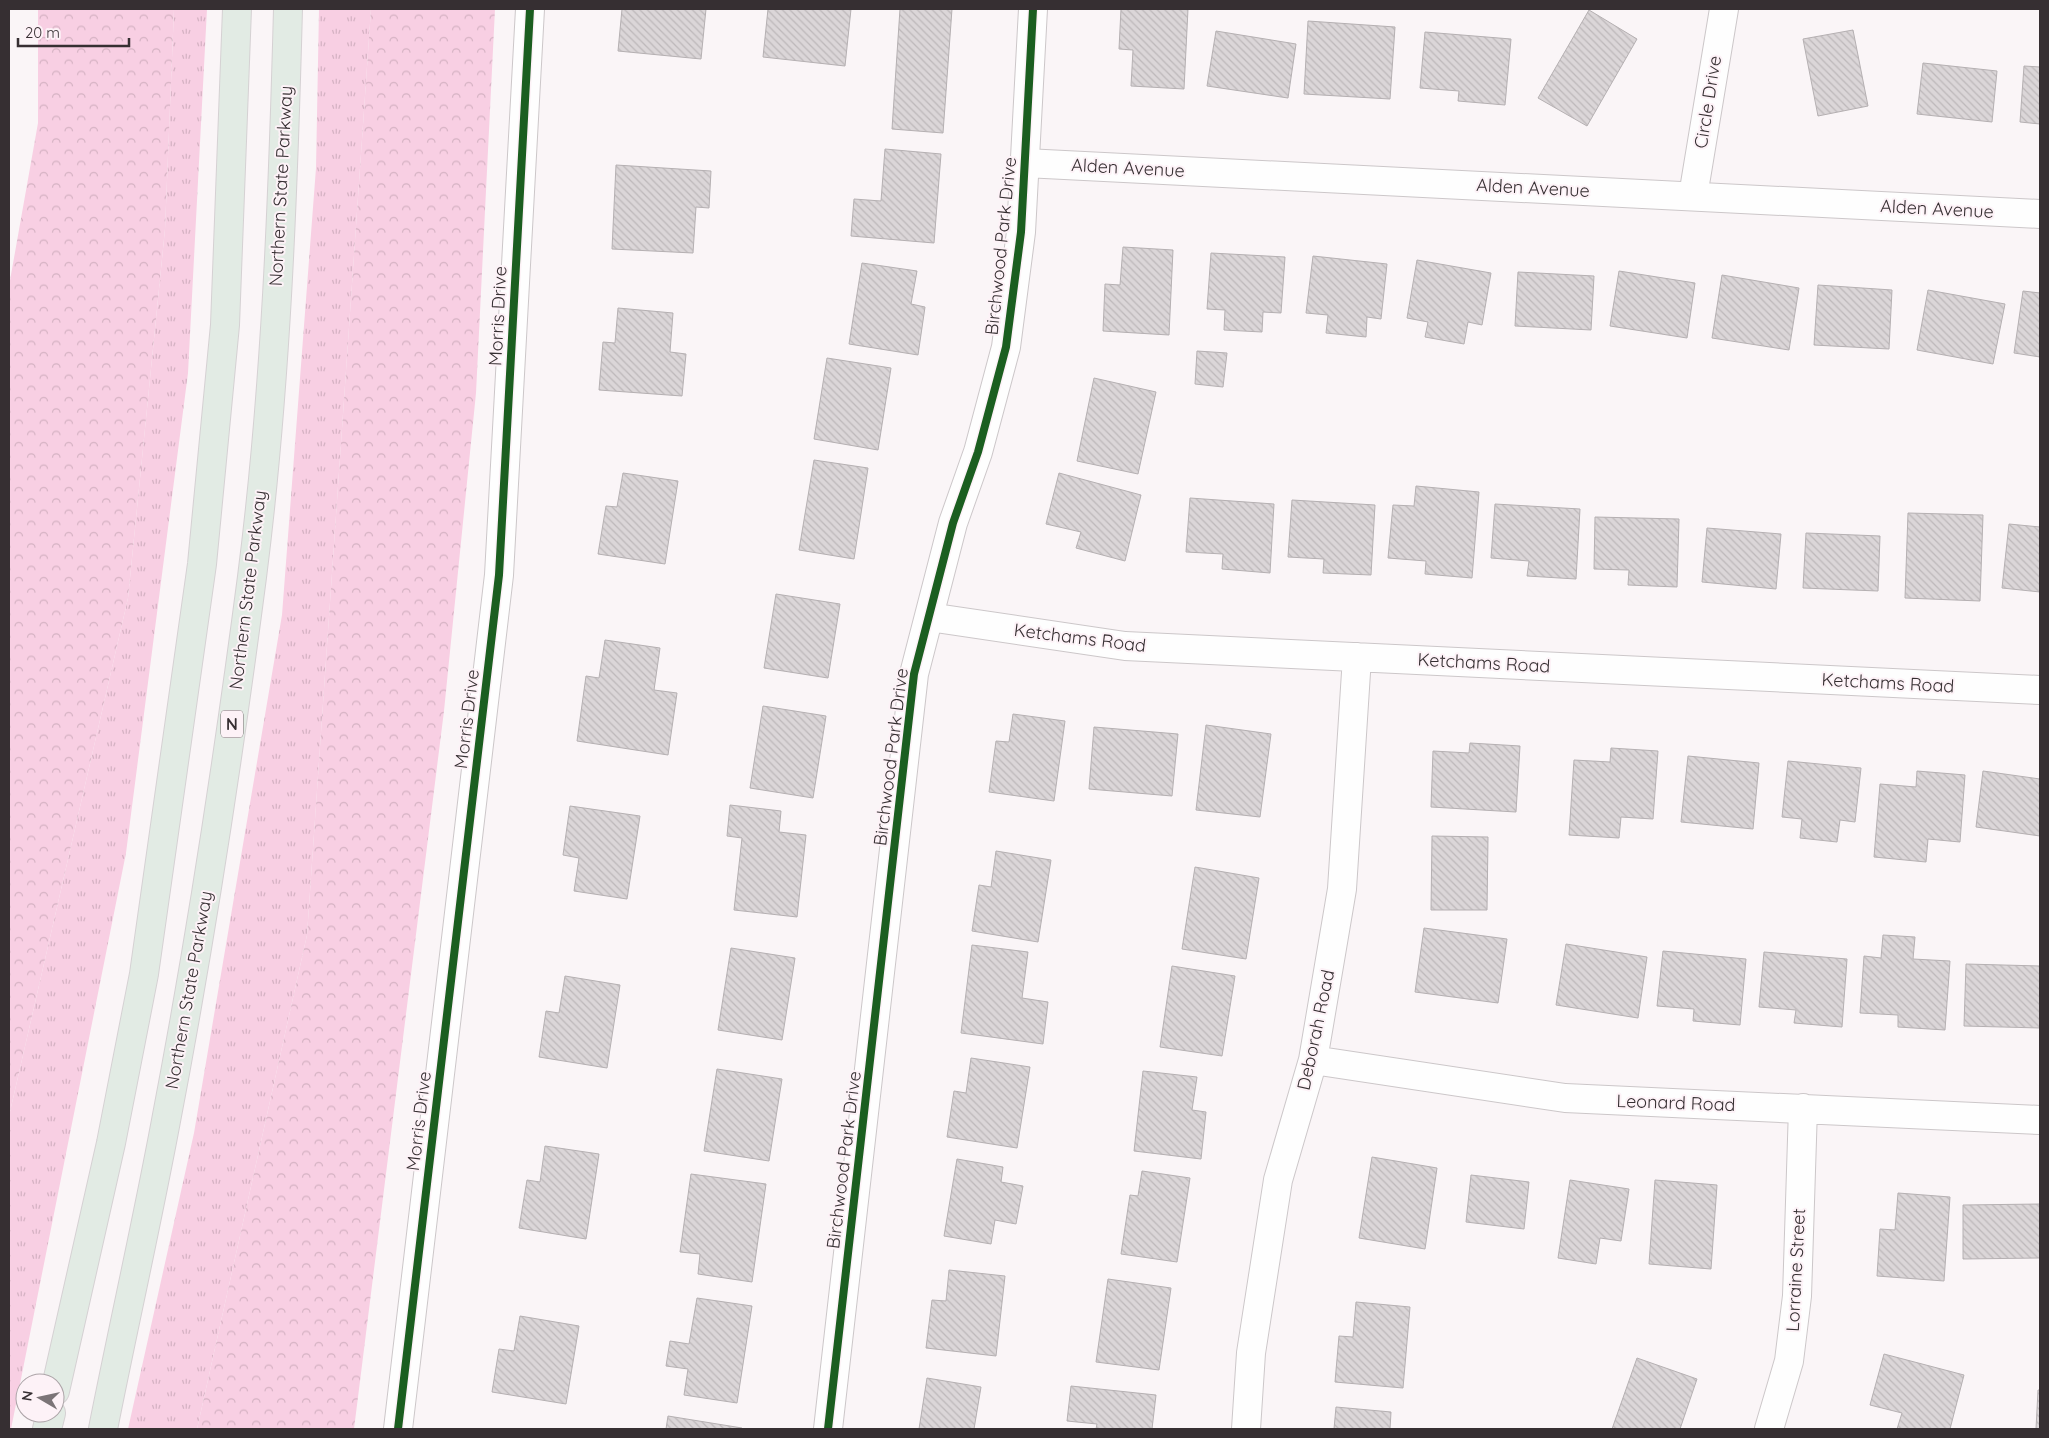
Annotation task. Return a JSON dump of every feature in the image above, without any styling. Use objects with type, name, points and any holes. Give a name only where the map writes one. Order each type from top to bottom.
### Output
[{"type":"highway","points":[[59,1373],[111,1144],[144,974],[202,564],[225,325],[237,9]]},
{"type":"highway","name":"Northern State Parkway","points":[[103,1429],[165,1128],[198,944],[252,573],[271,376],[285,125],[288,9]]},
{"type":"street","name":"Morris Drive","points":[[398,1429],[499,575],[530,9]]},
{"type":"street","name":"Birchwood Park Drive","points":[[828,1429],[914,674],[954,523],[978,452],[1006,346],[1021,232],[1034,9]]},
{"type":"street","name":"Circle Drive","points":[[1693,196],[1724,9]]},
{"type":"street","name":"Alden Avenue","points":[[1025,163],[2040,214]]},
{"type":"street","name":"Ketchams Road","points":[[928,617],[1125,646],[2040,690]]},
{"type":"street","name":"Deborah Road","points":[[1246,1429],[1251,1353],[1278,1180],[1313,1060],[1342,889],[1357,657]]},
{"type":"street","name":"Leonard Road","points":[[1313,1060],[1565,1098],[2040,1120]]},
{"type":"street","name":"Lorraine Street","points":[[1769,1429],[1789,1361],[1797,1296],[1802,1108]]},
{"type":"green space","points":[[38,9],[174,9],[165,229],[128,598],[9,1116],[9,286],[38,123]]},
{"type":"green space","points":[[174,9],[207,9],[188,373],[126,853],[22,1373],[15,1373],[15,1409],[11,1429],[9,1429],[9,1116],[128,598],[165,229]]},
{"type":"green space","points":[[319,9],[371,9],[307,935],[197,1429],[128,1429],[194,1133],[282,615],[316,168]]},
{"type":"green space","points":[[371,9],[495,9],[476,393],[444,711],[354,1429],[197,1429],[307,935]]},
{"type":"building","points":[[622,9],[706,9],[701,59],[618,51]]},
{"type":"building","points":[[768,9],[851,9],[845,66],[763,57]]},
{"type":"building","points":[[900,9],[952,9],[943,133],[892,129]]},
{"type":"building","points":[[1121,9],[1188,9],[1184,89],[1131,86],[1133,50],[1119,49]]},
{"type":"building","points":[[1589,10],[1637,39],[1587,126],[1538,98]]},
{"type":"building","points":[[1308,21],[1395,27],[1390,99],[1304,94]]},
{"type":"building","points":[[1853,30],[1868,106],[1818,116],[1803,39]]},
{"type":"building","points":[[1216,31],[1296,44],[1288,98],[1207,86]]},
{"type":"building","points":[[1425,32],[1511,39],[1505,105],[1458,101],[1459,91],[1420,88]]},
{"type":"building","points":[[1923,63],[1997,71],[1992,122],[1917,114]]},
{"type":"building","points":[[2024,66],[2040,67],[2040,124],[2020,122]]},
{"type":"building","points":[[885,149],[941,154],[934,243],[851,236],[854,199],[881,201]]},
{"type":"building","points":[[616,165],[711,171],[709,208],[696,207],[693,253],[612,249]]},
{"type":"building","points":[[1123,247],[1173,250],[1169,335],[1103,331],[1105,284],[1120,285]]},
{"type":"building","points":[[1211,253],[1285,257],[1281,313],[1263,312],[1262,332],[1224,330],[1225,310],[1207,309]]},
{"type":"building","points":[[1313,256],[1387,264],[1381,319],[1367,317],[1366,337],[1326,333],[1328,315],[1306,313]]},
{"type":"building","points":[[1417,260],[1491,273],[1482,325],[1468,322],[1464,344],[1425,337],[1428,322],[1407,318]]},
{"type":"building","points":[[862,263],[917,271],[911,304],[925,307],[918,355],[849,344]]},
{"type":"building","points":[[1619,271],[1695,283],[1687,338],[1610,326]]},
{"type":"building","points":[[1518,272],[1594,276],[1591,330],[1515,326]]},
{"type":"building","points":[[1722,275],[1799,288],[1789,350],[1712,338]]},
{"type":"building","points":[[1818,285],[1892,290],[1889,349],[1814,345]]},
{"type":"building","points":[[1928,290],[2005,304],[1993,364],[1917,350]]},
{"type":"building","points":[[2023,291],[2040,293],[2040,357],[2014,353]]},
{"type":"building","points":[[618,308],[673,313],[670,352],[686,354],[682,396],[599,390],[603,342],[615,343]]},
{"type":"building","points":[[1197,351],[1227,353],[1223,387],[1195,384]]},
{"type":"building","points":[[827,358],[891,368],[878,450],[814,439]]},
{"type":"building","points":[[1094,378],[1156,392],[1138,474],[1077,461]]},
{"type":"building","points":[[814,460],[868,468],[854,559],[799,550]]},
{"type":"building","points":[[623,473],[678,481],[665,564],[598,554],[606,506],[617,507]]},
{"type":"building","points":[[1059,473],[1141,495],[1125,561],[1076,548],[1081,532],[1046,524]]},
{"type":"building","points":[[1416,486],[1479,492],[1472,578],[1425,574],[1426,561],[1388,558],[1393,505],[1414,506]]},
{"type":"building","points":[[1190,498],[1274,504],[1270,573],[1222,569],[1223,554],[1186,552]]},
{"type":"building","points":[[1292,500],[1375,505],[1371,575],[1323,573],[1324,559],[1288,557]]},
{"type":"building","points":[[1495,504],[1580,509],[1576,579],[1527,576],[1529,561],[1491,558]]},
{"type":"building","points":[[1908,513],[1983,515],[1980,601],[1905,598]]},
{"type":"building","points":[[1595,517],[1679,519],[1677,587],[1628,585],[1629,570],[1594,569]]},
{"type":"building","points":[[2009,524],[2040,527],[2040,592],[2002,588]]},
{"type":"building","points":[[1707,528],[1781,534],[1776,589],[1702,582]]},
{"type":"building","points":[[1806,533],[1880,536],[1878,591],[1803,588]]},
{"type":"building","points":[[776,594],[840,604],[828,678],[764,668]]},
{"type":"building","points":[[605,640],[660,648],[654,690],[677,693],[668,755],[577,741],[586,676],[599,678]]},
{"type":"building","points":[[763,706],[826,716],[813,798],[750,788]]},
{"type":"building","points":[[1013,714],[1065,721],[1054,801],[989,792],[996,741],[1009,742]]},
{"type":"building","points":[[1206,725],[1271,734],[1260,817],[1196,810]]},
{"type":"building","points":[[1094,727],[1178,734],[1172,796],[1089,789]]},
{"type":"building","points":[[1470,743],[1520,746],[1516,812],[1431,807],[1433,751],[1469,753]]},
{"type":"building","points":[[1611,748],[1658,751],[1653,819],[1621,817],[1619,838],[1569,835],[1574,760],[1610,762]]},
{"type":"building","points":[[1688,756],[1759,763],[1753,829],[1681,822]]},
{"type":"building","points":[[1788,761],[1861,768],[1855,822],[1840,820],[1837,842],[1800,838],[1802,819],[1782,817]]},
{"type":"building","points":[[1917,771],[1965,775],[1960,842],[1928,839],[1926,862],[1874,857],[1880,784],[1916,787]]},
{"type":"building","points":[[1983,771],[2040,779],[2040,836],[1976,827]]},
{"type":"building","points":[[730,805],[781,811],[779,832],[806,835],[797,917],[734,910],[742,838],[727,836]]},
{"type":"building","points":[[570,806],[640,816],[627,899],[574,891],[579,858],[563,855]]},
{"type":"building","points":[[1432,836],[1488,837],[1487,910],[1431,910]]},
{"type":"building","points":[[996,851],[1051,860],[1038,942],[972,931],[979,885],[991,887]]},
{"type":"building","points":[[1195,867],[1259,878],[1246,959],[1182,949]]},
{"type":"building","points":[[1424,928],[1507,939],[1498,1003],[1415,992]]},
{"type":"building","points":[[1883,935],[1915,937],[1913,959],[1950,961],[1945,1030],[1898,1027],[1898,1015],[1860,1013],[1864,956],[1881,958]]},
{"type":"building","points":[[1566,944],[1647,957],[1638,1018],[1556,1005]]},
{"type":"building","points":[[972,945],[1028,952],[1022,998],[1048,1002],[1043,1044],[961,1033]]},
{"type":"building","points":[[731,948],[795,958],[782,1040],[718,1030]]},
{"type":"building","points":[[1663,951],[1746,959],[1740,1025],[1693,1021],[1694,1009],[1657,1006]]},
{"type":"building","points":[[1764,952],[1847,959],[1842,1027],[1794,1023],[1796,1010],[1759,1007]]},
{"type":"building","points":[[1966,964],[2040,966],[2040,1028],[1964,1026]]},
{"type":"building","points":[[1172,966],[1235,976],[1222,1056],[1160,1047]]},
{"type":"building","points":[[565,976],[620,985],[607,1068],[539,1057],[546,1011],[559,1013]]},
{"type":"building","points":[[971,1058],[1030,1067],[1017,1148],[947,1137],[954,1091],[966,1093]]},
{"type":"building","points":[[717,1069],[782,1079],[769,1161],[704,1151]]},
{"type":"building","points":[[1143,1071],[1197,1077],[1192,1110],[1206,1112],[1201,1159],[1134,1151]]},
{"type":"building","points":[[545,1146],[599,1154],[586,1239],[519,1228],[527,1180],[540,1182]]},
{"type":"building","points":[[1372,1157],[1437,1168],[1425,1249],[1359,1238]]},
{"type":"building","points":[[957,1159],[1003,1167],[1001,1182],[1023,1186],[1016,1224],[995,1220],[991,1244],[944,1236]]},
{"type":"building","points":[[1142,1171],[1190,1178],[1177,1262],[1121,1254],[1130,1195],[1138,1196]]},
{"type":"building","points":[[691,1174],[766,1184],[752,1282],[698,1274],[700,1254],[680,1252]]},
{"type":"building","points":[[1471,1175],[1529,1182],[1524,1229],[1466,1222]]},
{"type":"building","points":[[1570,1180],[1629,1189],[1621,1241],[1600,1238],[1596,1264],[1558,1258]]},
{"type":"building","points":[[1655,1180],[1717,1185],[1711,1269],[1649,1264]]},
{"type":"building","points":[[1898,1193],[1950,1197],[1944,1281],[1877,1276],[1880,1229],[1895,1230]]},
{"type":"building","points":[[2040,1204],[2040,1258],[1963,1259],[1963,1205]]},
{"type":"building","points":[[949,1270],[1005,1276],[996,1356],[926,1348],[932,1300],[946,1301]]},
{"type":"building","points":[[1108,1279],[1171,1288],[1159,1370],[1096,1362]]},
{"type":"building","points":[[697,1298],[752,1306],[737,1403],[684,1395],[688,1369],[666,1366],[670,1341],[689,1344]]},
{"type":"building","points":[[1356,1302],[1410,1307],[1403,1388],[1335,1382],[1339,1336],[1353,1337]]},
{"type":"building","points":[[520,1316],[579,1326],[566,1404],[492,1392],[499,1349],[514,1351]]},
{"type":"building","points":[[1884,1354],[1964,1375],[1950,1429],[1897,1429],[1902,1413],[1870,1405]]},
{"type":"building","points":[[1637,1358],[1697,1379],[1680,1429],[1612,1429]]},
{"type":"building","points":[[927,1378],[981,1387],[974,1429],[919,1429]]},
{"type":"building","points":[[1071,1386],[1156,1395],[1152,1429],[1096,1429],[1097,1424],[1067,1421]]},
{"type":"building","points":[[2038,1390],[2040,1390],[2040,1429],[2036,1429]]},
{"type":"building","points":[[1336,1407],[1391,1412],[1390,1429],[1334,1429]]},
{"type":"building","points":[[668,1416],[742,1428],[742,1429],[666,1429]]},
{"type":"cycle path","points":[[398,1429],[499,575],[530,9]]},
{"type":"cycle path","points":[[828,1429],[914,674],[953,523],[978,452],[1006,347],[1021,232],[1033,9]]}]
